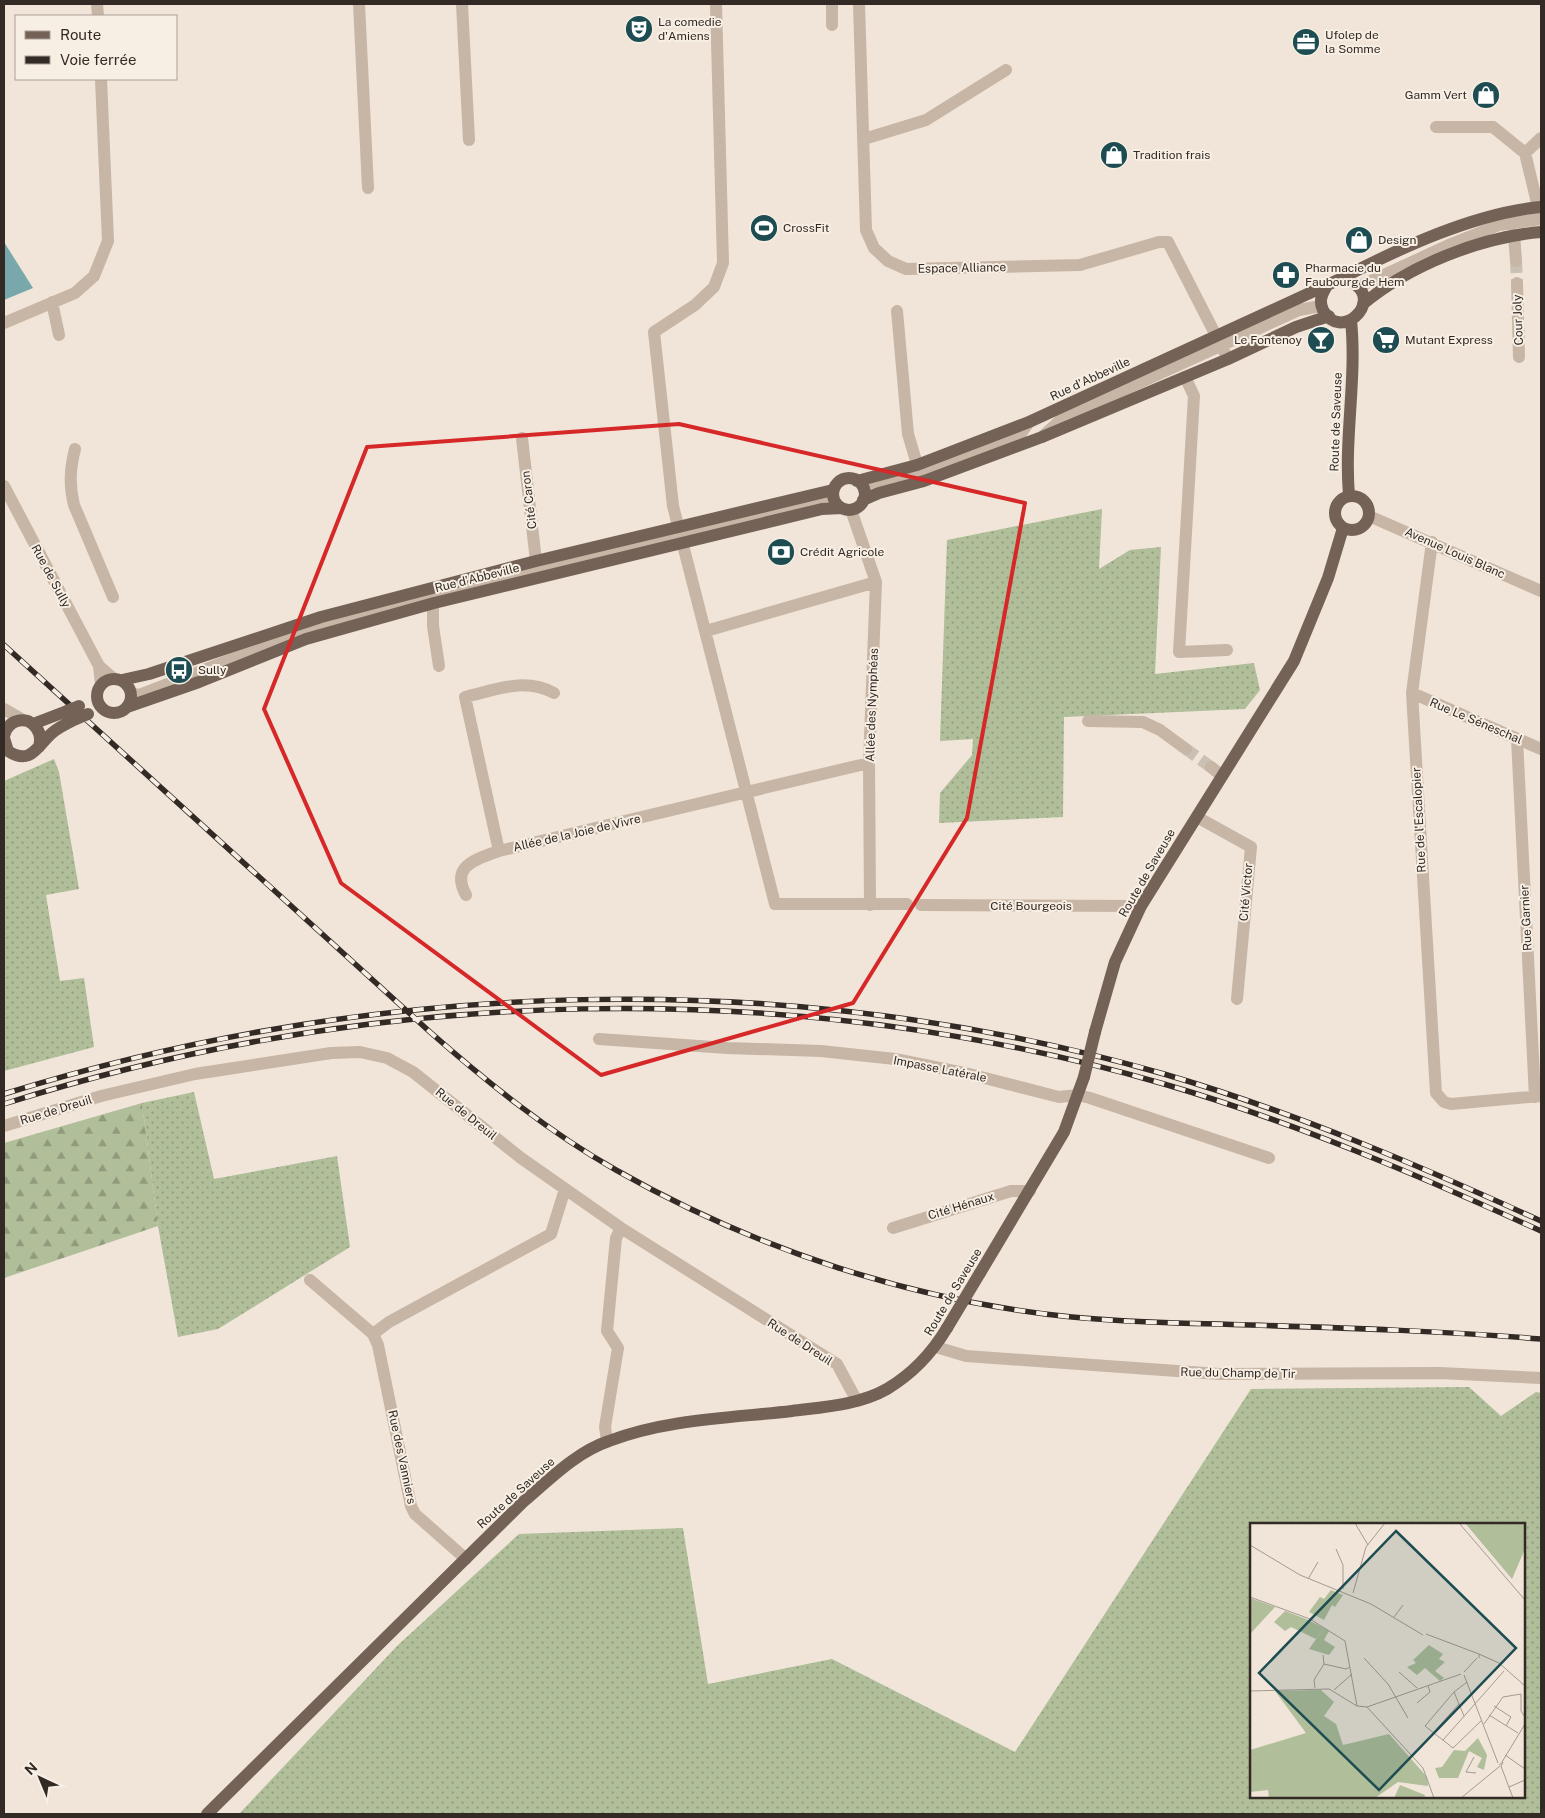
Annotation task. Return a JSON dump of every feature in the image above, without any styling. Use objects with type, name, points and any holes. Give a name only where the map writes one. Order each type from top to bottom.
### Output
[{"type":"main road","name":"Rue d'Abbeville","points":[[861,490],[879,493],[1029,422],[1219,342],[1373,262],[1484,218],[1540,211]]},
{"type":"main road","points":[[1363,304],[1362,292],[1348,280],[1333,282],[1322,296],[1325,311],[1339,322],[1351,320],[1357,317],[1363,304],[1384,288],[1447,256],[1494,239],[1514,234],[1541,232]]},
{"type":"main road","name":"Rue d'Abbeville","points":[[861,490],[1042,437],[1228,359],[1325,311]]},
{"type":"main road","name":"Route de Saveuse","points":[[1350,495],[1347,470],[1352,373],[1351,320]]},
{"type":"main road","points":[[840,502],[842,480],[861,490]]},
{"type":"main road","points":[[840,502],[861,490]]},
{"type":"main road","points":[[1350,495],[1363,500],[1368,507],[1369,516],[1367,522],[1356,530],[1343,528],[1336,520],[1335,507],[1344,497],[1350,495]]},
{"type":"main road","name":"Rue d'Abbeville","points":[[118,679],[149,674],[321,617],[433,596],[537,570],[678,527],[840,502]]},
{"type":"main road","name":"Rue d'Abbeville","points":[[537,570],[683,543],[822,509],[840,502]]},
{"type":"main road","name":"Route de Saveuse","points":[[207,1814],[523,1502],[560,1470],[608,1441],[652,1428],[857,1401],[886,1389],[909,1372],[936,1347],[1064,1132],[1084,1077],[1115,962],[1141,906],[1294,661],[1328,578],[1343,528]]},
{"type":"main road","name":"Rue d'Abbeville","points":[[127,707],[200,682],[306,639],[433,596]]},
{"type":"main road","points":[[4,761],[30,755],[53,732],[77,713],[99,689],[118,679],[128,686],[131,693],[127,707],[117,712],[77,713],[13,723],[4,733],[8,751],[19,757]]},
{"type":"main road","points":[[99,689],[99,704],[106,711]]},
{"type":"main road","points":[[28,722],[40,734],[38,747]]},
{"type":"street","points":[[359,4],[368,188]]},
{"type":"street","points":[[462,4],[469,140]]},
{"type":"street","points":[[716,4],[723,263],[714,287],[696,305],[654,332],[673,506],[775,904],[907,904]]},
{"type":"street","points":[[832,4],[832,25]]},
{"type":"street","name":"Espace Alliance","points":[[859,4],[866,230],[874,248],[888,261],[906,269],[1080,265],[1158,242],[1168,242],[1228,359]]},
{"type":"street","points":[[864,139],[926,120],[1006,70]]},
{"type":"street","points":[[4,322],[75,293],[94,276],[108,241],[100,80]]},
{"type":"street","points":[[1358,287],[1451,244],[1540,211],[1525,153],[1493,127],[1436,127]]},
{"type":"street","points":[[1525,153],[1541,138]]},
{"type":"street","points":[[1514,234],[1516,261]]},
{"type":"street","name":"Cour Joly","points":[[1517,283],[1519,357]]},
{"type":"street","points":[[52,302],[59,335]]},
{"type":"street","points":[[1042,437],[1064,417],[1219,342],[1299,310],[1325,311]]},
{"type":"street","points":[[897,311],[908,434],[920,473]]},
{"type":"street","points":[[1185,377],[1194,396],[1179,652],[1226,650]]},
{"type":"street","name":"Cité Caron","points":[[522,438],[537,570]]},
{"type":"street","points":[[75,450],[70,469],[70,489],[74,504],[113,598]]},
{"type":"street","name":"Rue de Sully","points":[[4,486],[99,666],[118,679]]},
{"type":"street","name":"Allée des Nymphéas","points":[[840,502],[876,582],[869,763],[870,905]]},
{"type":"street","name":"Avenue Louis Blanc","points":[[1369,516],[1541,591]]},
{"type":"street","name":"Rue de l'Escalopier","points":[[1432,542],[1412,693],[1436,1093],[1439,1099],[1451,1104],[1538,1096]]},
{"type":"street","points":[[706,631],[876,582]]},
{"type":"street","points":[[131,693],[139,695],[307,630],[433,596],[433,626],[439,666]]},
{"type":"street","name":"Rue de Sully","points":[[99,666],[99,689]]},
{"type":"street","name":"Allée de la Joie de Vivre","points":[[554,693],[541,686],[527,684],[464,697],[498,851],[869,763]]},
{"type":"street","name":"Rue Le Séneschal","points":[[1412,693],[1541,749]]},
{"type":"street","points":[[4,709],[28,722]]},
{"type":"street","points":[[1088,721],[1143,722],[1160,730],[1186,749]]},
{"type":"street","name":"Rue Garnier","points":[[1517,739],[1538,1096]]},
{"type":"street","points":[[1211,767],[1222,776]]},
{"type":"street","name":"Cité Victor","points":[[1197,817],[1250,847],[1237,1000]]},
{"type":"street","points":[[466,895],[461,886],[462,873],[470,862],[498,851]]},
{"type":"street","name":"Cité Bourgeois","points":[[921,906],[1141,906]]},
{"type":"street","name":"Impasse Latérale","points":[[600,1039],[849,1054],[925,1064],[1060,1097],[1078,1095],[1125,1108],[1269,1158]]},
{"type":"street","name":"Rue de Dreuil","points":[[4,1126],[102,1096],[195,1074],[331,1053],[360,1052],[388,1058],[412,1072],[521,1158],[565,1190],[621,1228],[837,1364],[857,1401]]},
{"type":"street","points":[[310,1280],[373,1334],[389,1322],[552,1234],[565,1190]]},
{"type":"street","name":"Cité Hénaux","points":[[893,1228],[1012,1190],[1030,1191]]},
{"type":"street","points":[[608,1441],[605,1427],[618,1348],[606,1331],[616,1238],[621,1228]]},
{"type":"street","name":"Rue des Vanniers","points":[[373,1334],[378,1345],[411,1506],[415,1514],[466,1559]]},
{"type":"street","name":"Rue du Champ de Tir","points":[[936,1347],[966,1356],[1193,1373],[1249,1375],[1440,1373],[1541,1378]]},
{"type":"highlighted area","points":[[679,424],[1025,503],[967,818],[853,1003],[601,1075],[341,883],[264,709],[367,447]]},
{"type":"green space","points":[[1102,509],[1099,569],[1130,550],[1161,547],[1155,674],[1254,663],[1260,690],[1245,709],[1064,717],[1063,817],[939,823],[940,793],[972,755],[973,739],[940,741],[947,540]]},
{"type":"green space","points":[[54,759],[59,772],[79,889],[46,895],[60,981],[84,978],[94,1047],[4,1071],[4,781]]},
{"type":"green space","points":[[194,1092],[214,1179],[337,1156],[350,1247],[218,1329],[178,1337],[158,1226],[142,1103]]},
{"type":"green space","points":[[142,1103],[158,1226],[4,1278],[4,1143]]},
{"type":"green space","points":[[1469,1387],[1501,1416],[1536,1392],[1541,1393],[1541,1814],[239,1814],[397,1646],[519,1534],[683,1528],[708,1684],[832,1659],[1015,1752],[1251,1389]]},
{"type":"water","points":[[4,242],[33,288],[4,300]]},
{"type":"tunnel","points":[[1516,261],[1517,283]]},
{"type":"tunnel","points":[[1186,749],[1211,767]]},
{"type":"railway","points":[[4,645],[474,1070],[543,1123],[591,1155],[669,1198],[723,1224],[779,1247],[836,1267],[894,1284],[1012,1309],[1072,1317],[1116,1320],[1395,1330],[1541,1339]]},
{"type":"railway","points":[[4,1094],[146,1055],[290,1027],[436,1008],[582,1000],[729,1002],[876,1015],[1021,1039],[1164,1074],[1308,1122],[1402,1160],[1541,1221]]},
{"type":"railway","points":[[4,1104],[145,1065],[290,1036],[436,1017],[582,1009],[730,1011],[876,1025],[1021,1049],[1164,1084],[1308,1132],[1402,1170],[1541,1231]]},
{"type":"place","name":"La comedie d'Amiens","points":[[639,29]]},
{"type":"place","name":"Ufolep de la Somme","points":[[1306,42]]},
{"type":"place","name":"Gamm Vert","points":[[1486,95]]},
{"type":"place","name":"Tradition frais","points":[[1114,155]]},
{"type":"place","name":"CrossFit","points":[[764,228]]},
{"type":"place","name":"Design","points":[[1359,240]]},
{"type":"place","name":"Pharmacie du Faubourg de Hem","points":[[1286,275]]},
{"type":"place","name":"Le Fontenoy","points":[[1321,340]]},
{"type":"place","name":"Mutant Express","points":[[1386,340]]},
{"type":"place","name":"Crédit Agricole","points":[[781,552]]},
{"type":"place","name":"Sully","points":[[179,670]]}]
